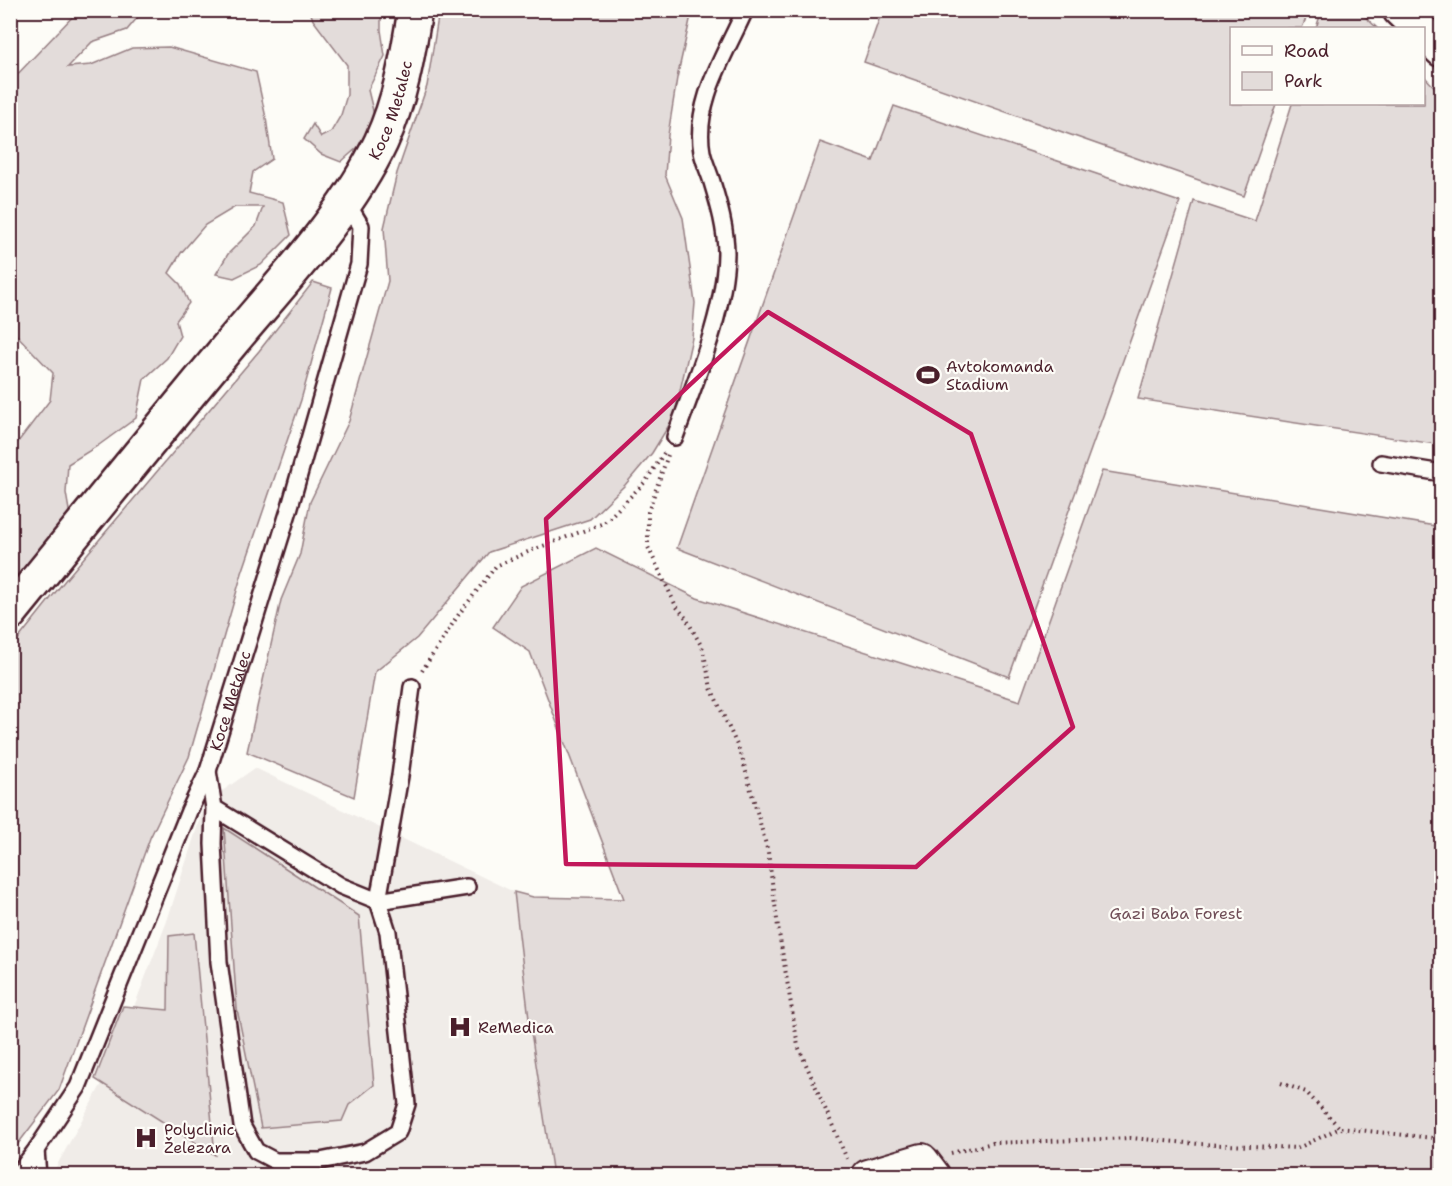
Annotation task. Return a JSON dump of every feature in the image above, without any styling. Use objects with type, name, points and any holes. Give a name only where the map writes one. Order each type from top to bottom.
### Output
[{"type":"street","name":"Koce Metalec","points":[[10,613],[295,267],[346,201],[380,143],[394,110],[415,10]]},
{"type":"street","points":[[1425,34],[1442,50]]},
{"type":"street","points":[[857,1172],[928,1168]]},
{"type":"lane","points":[[675,437],[701,364],[721,296],[726,253],[723,219],[702,154],[699,128],[712,81],[745,10]]},
{"type":"lane","name":"Koce Metalec","points":[[16,1176],[78,1087],[189,811],[208,771],[289,510],[359,264],[361,226],[346,201]]},
{"type":"lane","points":[[1381,463],[1442,473]]},
{"type":"lane","points":[[208,771],[214,808],[213,844],[219,962],[242,1126],[256,1151],[275,1161],[320,1161],[365,1152],[398,1132],[407,1104],[388,932],[378,901],[400,776],[412,687]]},
{"type":"lane","points":[[214,808],[340,886],[378,901],[467,887]]},
{"type":"lane","points":[[36,1150],[38,1176]]},
{"type":"path","points":[[412,687],[459,614],[496,566],[530,550],[604,523],[646,481],[675,437]]},
{"type":"path","points":[[675,437],[648,512],[648,547],[676,606],[686,618],[703,649],[711,688],[741,754],[768,852],[798,1046],[847,1160],[857,1172]]},
{"type":"path","points":[[1281,1083],[1306,1092],[1340,1128]]},
{"type":"path","points":[[928,1168],[993,1143],[1131,1138],[1199,1144],[1298,1148],[1340,1128],[1442,1138]]},
{"type":"highlighted area","points":[[768,312],[971,434],[1073,727],[916,867],[566,864],[546,519]]},
{"type":"shaded area","points":[[255,768],[514,892],[529,1019],[553,1175],[51,1176],[110,1069],[167,921],[205,803]]},
{"type":"green space","points":[[882,10],[1309,11],[1302,27],[1230,27],[1230,105],[1276,105],[1244,196],[864,62]]},
{"type":"green space","points":[[1322,10],[1359,11],[1376,27],[1316,27]]},
{"type":"green space","points":[[78,11],[143,11],[127,30],[92,42],[68,67],[91,65],[132,48],[169,47],[256,72],[272,159],[253,172],[249,193],[283,202],[291,235],[261,265],[234,278],[216,274],[228,254],[256,226],[263,207],[235,207],[205,225],[181,253],[169,273],[180,284],[189,303],[176,321],[180,336],[167,358],[144,379],[136,418],[68,464],[66,493],[70,516],[11,595],[11,451],[50,400],[53,373],[11,329],[11,81]]},
{"type":"green space","points":[[310,11],[381,11],[385,56],[368,90],[375,119],[358,147],[341,162],[321,154],[304,139],[313,124],[321,137],[331,132],[341,115],[347,95],[347,65],[313,20]]},
{"type":"green space","points":[[439,11],[692,11],[677,78],[668,135],[665,175],[683,218],[695,303],[692,338],[674,417],[652,453],[625,485],[590,519],[489,552],[417,638],[375,672],[354,797],[247,752],[281,600],[300,554],[310,502],[349,421],[388,281],[384,228],[397,173],[427,86]]},
{"type":"green space","points":[[1425,77],[1441,94],[1441,445],[1138,399],[1194,201],[1255,221],[1292,105],[1425,105]]},
{"type":"green space","name":"Avtokomanda Stadium","points":[[894,106],[1180,202],[1009,677],[677,548],[820,142],[873,161]]},
{"type":"green space","points":[[313,282],[332,288],[301,400],[242,573],[189,757],[150,838],[59,1090],[11,1153],[11,648],[66,579],[259,351]]},
{"type":"green space","name":"Gazi Baba Forest","points":[[1102,471],[1441,527],[1441,1175],[553,1175],[529,1019],[514,892],[533,897],[624,899],[530,652],[493,627],[521,586],[596,548],[697,598],[1020,701]]},
{"type":"green space","points":[[224,828],[359,916],[374,1085],[349,1105],[342,1121],[261,1128],[237,1009]]},
{"type":"green space","points":[[194,933],[215,1155],[95,1079],[123,1006],[168,1010],[169,936]]},
{"type":"place","name":"Avtokomanda Stadium","points":[[928,375]]},
{"type":"place","name":"ReMedica","points":[[460,1027]]},
{"type":"place","name":"Polyclinic Železara","points":[[146,1138]]}]
